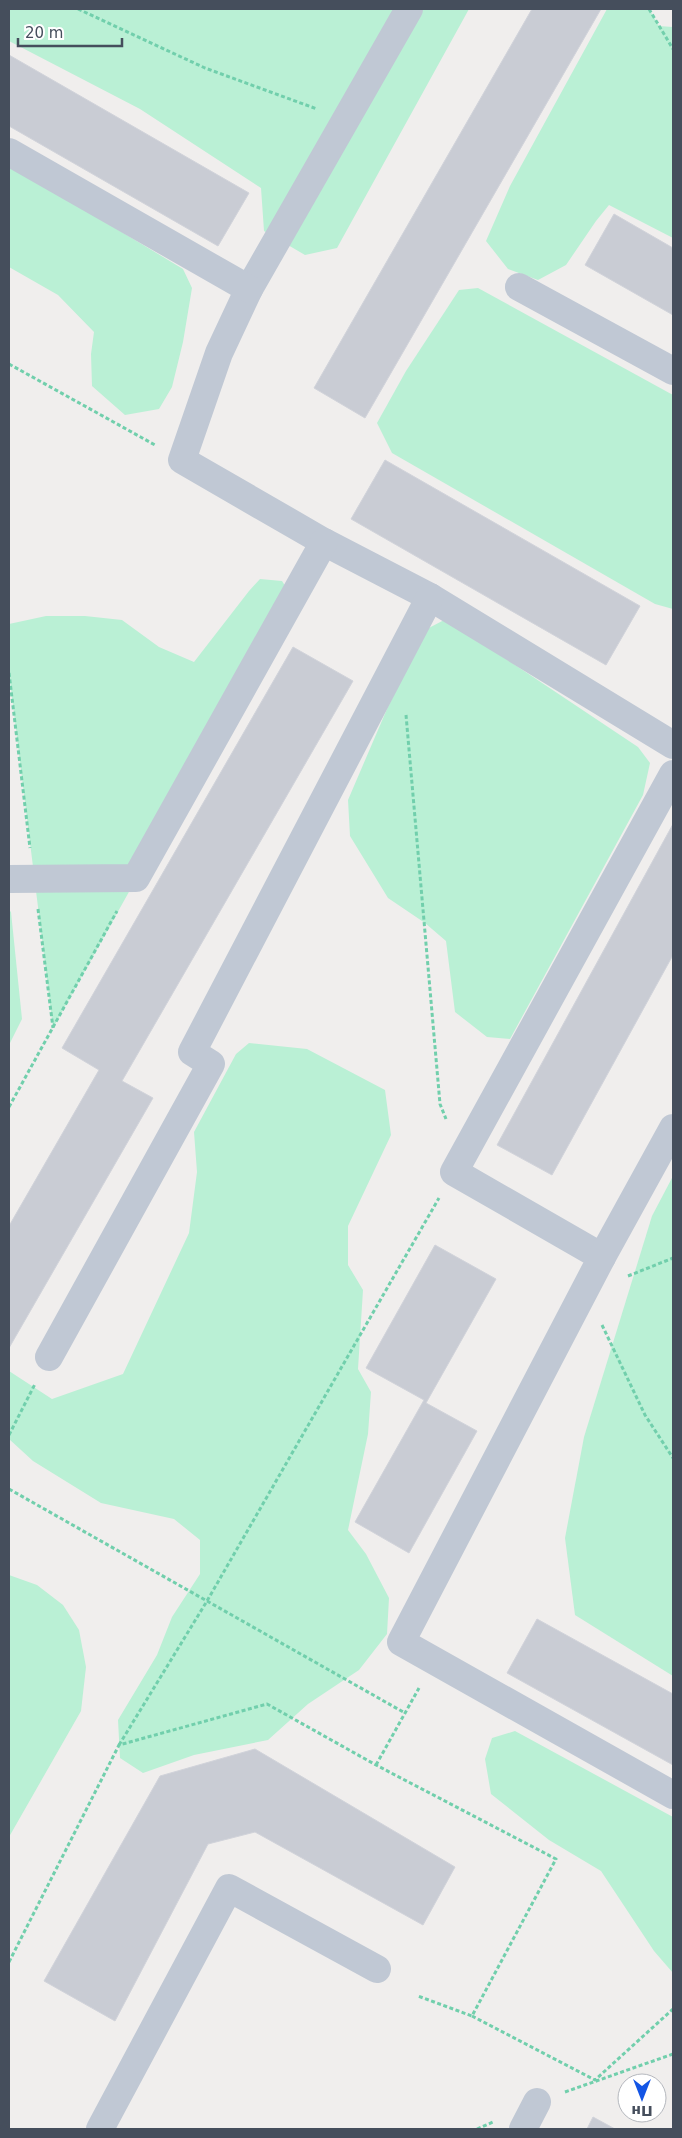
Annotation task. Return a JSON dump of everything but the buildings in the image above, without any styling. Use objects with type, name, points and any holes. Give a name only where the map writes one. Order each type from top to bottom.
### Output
[{"type":"lane","points":[[409,9],[249,289],[219,353],[182,460],[324,542],[430,597],[673,745]]},
{"type":"lane","points":[[9,152],[249,289]]},
{"type":"lane","points":[[519,287],[673,371]]},
{"type":"lane","points":[[9,879],[136,878],[324,542]]},
{"type":"lane","points":[[50,1357],[211,1064],[192,1052],[430,597]]},
{"type":"lane","points":[[602,1257],[458,1164],[673,774]]},
{"type":"lane","points":[[673,1128],[602,1257],[401,1642],[673,1795]]},
{"type":"lane","points":[[100,2129],[229,1888],[377,1968]]},
{"type":"lane","points":[[523,2129],[537,2102]]},
{"type":"path","points":[[78,9],[205,68],[346,120]]},
{"type":"path","points":[[649,9],[673,49]]},
{"type":"path","points":[[9,364],[182,460]]},
{"type":"path","points":[[9,1962],[119,1744],[208,1601],[458,1164],[440,1104],[406,714]]},
{"type":"path","points":[[9,1107],[136,878]]},
{"type":"path","points":[[600,1319],[645,1415],[673,1458]]},
{"type":"path","points":[[9,1435],[50,1357]]},
{"type":"path","points":[[9,1489],[405,1713]]},
{"type":"path","points":[[376,1765],[433,1661]]},
{"type":"path","points":[[119,1744],[267,1704],[376,1765],[556,1859],[472,2016]]},
{"type":"path","points":[[418,1996],[472,2016],[595,2080]]},
{"type":"path","points":[[595,2080],[673,2009]]},
{"type":"path","points":[[477,2129],[537,2102],[673,2054]]},
{"type":"green space","points":[[9,9],[469,9],[337,248],[305,255],[264,231],[261,188],[140,109],[9,41]]},
{"type":"green space","points":[[607,9],[649,9],[659,26],[673,27],[673,238],[609,205],[566,265],[538,280],[508,269],[486,241],[510,186]]},
{"type":"green space","points":[[9,164],[183,269],[192,288],[183,342],[172,387],[159,409],[125,415],[92,386],[91,354],[94,332],[58,295],[9,267]]},
{"type":"green space","points":[[478,288],[673,395],[673,609],[655,604],[392,453],[377,423],[406,371],[459,290]]},
{"type":"green space","points":[[260,579],[282,581],[293,598],[53,1028],[9,673],[9,624],[46,616],[85,616],[122,620],[159,647],[194,662]]},
{"type":"green space","points":[[446,619],[638,747],[650,763],[643,795],[510,1039],[487,1037],[455,1012],[446,941],[425,923],[388,898],[350,836],[348,800],[387,709],[425,630]]},
{"type":"green space","points":[[9,910],[11,912],[22,1019],[9,1045]]},
{"type":"green space","points":[[249,1043],[307,1049],[385,1090],[391,1135],[348,1226],[348,1265],[363,1290],[358,1369],[371,1392],[368,1434],[348,1530],[366,1554],[389,1598],[387,1634],[359,1670],[308,1704],[268,1740],[194,1755],[143,1773],[120,1758],[118,1720],[157,1655],[172,1617],[200,1574],[200,1540],[174,1519],[101,1503],[33,1461],[9,1439],[9,1371],[52,1399],[123,1374],[189,1233],[197,1172],[194,1132],[236,1054]]},
{"type":"green space","points":[[673,1176],[673,1676],[575,1615],[565,1538],[584,1437],[652,1216]]},
{"type":"green space","points":[[9,1575],[37,1585],[63,1605],[79,1630],[86,1667],[81,1711],[9,1837]]},
{"type":"green space","points":[[515,1731],[673,1817],[673,1973],[654,1951],[601,1871],[549,1840],[491,1794],[485,1759],[492,1738]]}]
